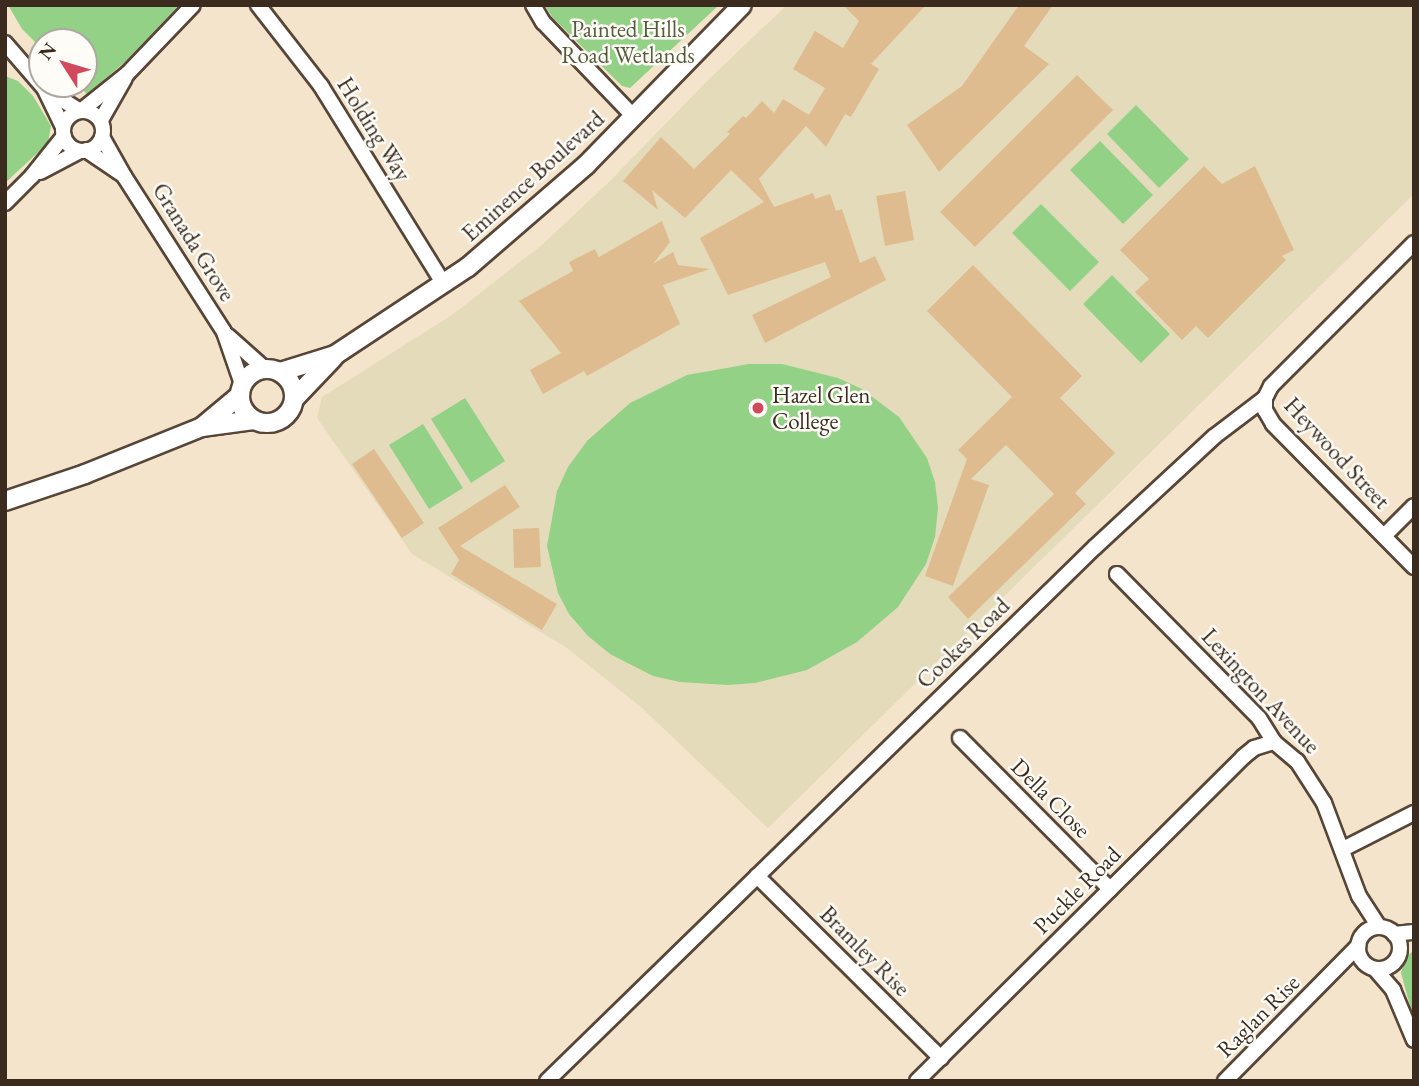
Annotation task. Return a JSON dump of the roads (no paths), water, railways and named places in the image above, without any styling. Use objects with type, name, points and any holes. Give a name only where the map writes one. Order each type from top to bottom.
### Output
[{"type":"street","points":[[5,203],[32,176],[63,132],[69,116],[127,74],[193,5]]},
{"type":"street","name":"Holding Way","points":[[258,5],[321,86],[444,284]]},
{"type":"street","points":[[533,5],[552,32],[634,117]]},
{"type":"street","name":"Eminence Boulevard","points":[[294,399],[335,355],[444,284],[550,198],[634,117],[741,5]]},
{"type":"street","points":[[6,48],[28,71]]},
{"type":"street","points":[[32,176],[96,146],[102,137],[100,120],[127,74]]},
{"type":"street","points":[[48,98],[69,146],[83,150]]},
{"type":"street","points":[[60,98],[80,110],[92,112],[100,120]]},
{"type":"street","name":"Granada Grove","points":[[102,137],[224,332],[241,390]]},
{"type":"street","name":"Granada Grove","points":[[83,150],[124,176]]},
{"type":"street","name":"Cookes Road","points":[[547,1081],[1095,547],[1215,436],[1265,398],[1271,386],[1414,243]]},
{"type":"street","name":"Granada Grove","points":[[224,332],[273,371]]},
{"type":"street","name":"Eminence Boulevard","points":[[273,371],[335,355]]},
{"type":"street","points":[[5,501],[55,485],[202,427],[254,420],[268,423],[282,418],[294,399],[291,384],[273,371],[252,373],[241,390],[202,427]]},
{"type":"street","points":[[241,390],[243,410],[254,420]]},
{"type":"street","name":"Heywood Street","points":[[1265,398],[1265,410],[1273,424],[1414,567]]},
{"type":"street","points":[[1384,536],[1414,506]]},
{"type":"street","name":"Lexington Avenue","points":[[1117,574],[1259,718],[1274,742],[1289,751],[1324,803],[1359,897],[1380,928]]},
{"type":"street","name":"Della Close","points":[[960,737],[1110,889]]},
{"type":"street","name":"Puckle Road","points":[[917,1081],[1243,757],[1254,748],[1274,742]]},
{"type":"street","points":[[1343,849],[1414,813]]},
{"type":"street","name":"Bramley Rise","points":[[757,876],[941,1058]]},
{"type":"street","name":"Lexington Avenue","points":[[1359,897],[1361,940],[1370,967]]},
{"type":"street","points":[[1361,940],[1380,928],[1394,934],[1414,932]]},
{"type":"street","points":[[1393,990],[1396,958],[1394,934]]},
{"type":"street","name":"Raglan Rise","points":[[1225,1081],[1324,983],[1361,940]]},
{"type":"street","name":"Raglan Rise","points":[[1324,983],[1396,958],[1414,943]]},
{"type":"street","points":[[1370,967],[1393,990],[1414,1040]]},
{"type":"place","name":"Hazel Glen College","points":[[758,408]]},
{"type":"park label","name":"Painted Hills Road Wetlands","points":[[628,42]]}]
